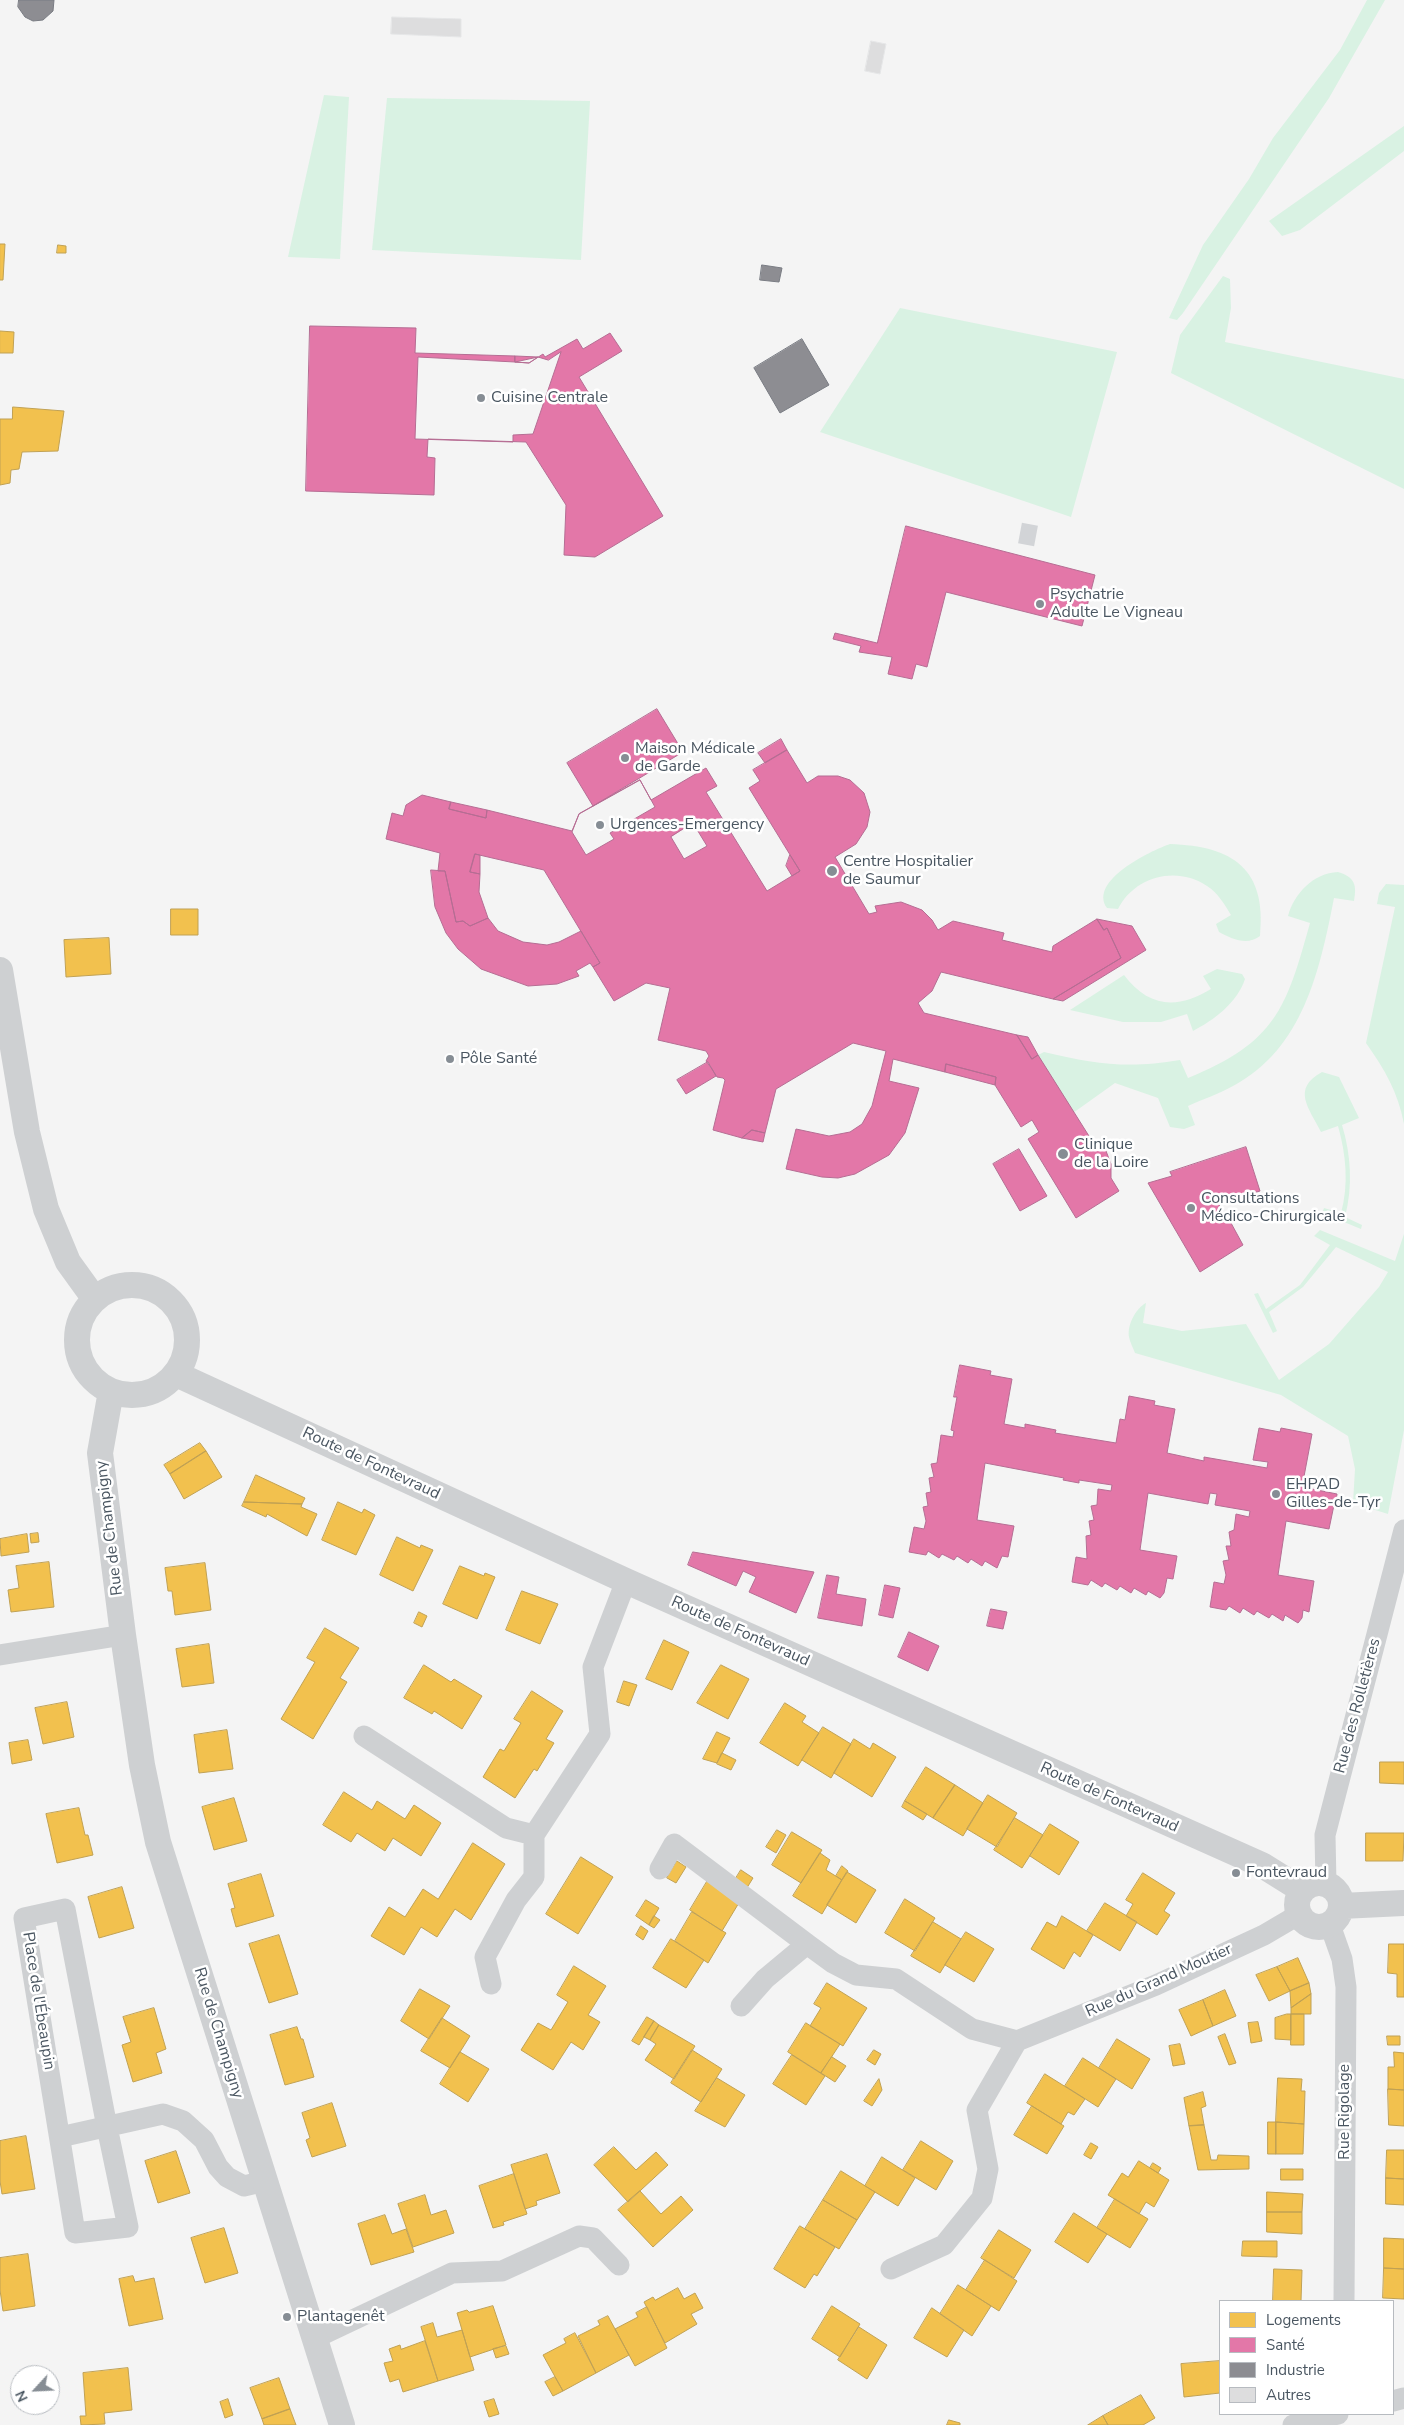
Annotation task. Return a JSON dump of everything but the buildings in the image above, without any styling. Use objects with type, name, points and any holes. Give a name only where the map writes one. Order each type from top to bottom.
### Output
[{"type":"street","points":[[0,972],[26,1132],[46,1209],[68,1262],[94,1298]]},
{"type":"street","points":[[132,1284],[152,1288],[170,1299],[180,1312],[187,1327],[188,1344],[185,1360],[176,1374],[163,1387],[146,1394],[128,1396],[111,1391],[92,1379],[80,1360],[76,1338],[81,1316],[94,1298],[112,1287],[132,1284]]},
{"type":"street","name":"Route de Fontevraud","points":[[176,1374],[626,1581],[1262,1865],[1308,1896],[1302,1921],[1315,1928],[1335,1915]]},
{"type":"street","name":"Rue de Champigny","points":[[111,1391],[100,1453],[142,1765],[158,1842],[342,2425]]},
{"type":"street","name":"Rue des Rolletières","points":[[1308,1896],[1404,1530]]},
{"type":"street","points":[[491,1984],[485,1957],[516,1900],[534,1877],[534,1835],[600,1734],[593,1667],[626,1581]]},
{"type":"street","points":[[0,1655],[123,1635]]},
{"type":"street","points":[[364,1736],[506,1828],[534,1835]]},
{"type":"street","points":[[660,1869],[674,1844],[833,1963],[856,1975],[896,1979],[972,2028],[1017,2041]]},
{"type":"street","points":[[1308,1896],[1337,1892],[1335,1915],[1404,1903]]},
{"type":"street","name":"Rue du Grand Moutier","points":[[1017,2041],[1156,1985],[1264,1935],[1308,1896]]},
{"type":"street","name":"Place de l'Ébeaupin","points":[[65,1909],[107,2127],[128,2227],[75,2233],[24,1918],[65,1909]]},
{"type":"street","name":"Rue Rigolage","points":[[1335,1915],[1346,1987],[1344,2300]]},
{"type":"street","points":[[741,2006],[765,1979],[807,1944]]},
{"type":"street","points":[[891,2269],[944,2245],[982,2198],[988,2169],[977,2110],[995,2059],[1017,2041]]},
{"type":"street","points":[[60,2137],[163,2114],[183,2121],[204,2140],[218,2167],[227,2177],[244,2186],[265,2181]]},
{"type":"street","points":[[315,2338],[452,2273],[502,2270],[579,2236],[593,2238],[619,2265]]},
{"type":"street","points":[[1293,2425],[1334,2415]]},
{"type":"green space","points":[[1367,0],[1385,0],[1329,98],[1183,313],[1177,320],[1169,318],[1203,245],[1249,179],[1273,138],[1340,50]]},
{"type":"green space","points":[[324,95],[349,97],[340,259],[288,257]]},
{"type":"green space","points":[[387,98],[590,101],[581,260],[372,250]]},
{"type":"green space","points":[[1404,126],[1404,151],[1300,230],[1282,236],[1269,221]]},
{"type":"green space","points":[[1223,276],[1230,279],[1231,308],[1225,342],[1404,379],[1404,489],[1171,373],[1180,335]]},
{"type":"green space","points":[[900,308],[1117,352],[1071,517],[820,432]]},
{"type":"green space","points":[[1170,844],[1212,850],[1228,856],[1241,866],[1251,878],[1258,894],[1261,913],[1260,936],[1250,941],[1245,941],[1234,939],[1219,932],[1216,924],[1231,915],[1224,903],[1207,886],[1182,876],[1169,876],[1145,882],[1125,898],[1118,909],[1107,908],[1103,898],[1106,888],[1113,878],[1136,860]]},
{"type":"green space","points":[[1338,872],[1348,876],[1354,882],[1354,901],[1334,898],[1322,953],[1304,1005],[1292,1029],[1276,1051],[1257,1070],[1228,1089],[1188,1106],[1195,1125],[1184,1129],[1170,1127],[1158,1098],[1115,1083],[1073,1113],[1038,1055],[1044,1052],[1079,1060],[1128,1065],[1180,1060],[1188,1078],[1218,1065],[1241,1051],[1259,1036],[1273,1019],[1284,1000],[1310,923],[1288,916],[1291,908],[1306,886],[1320,876]]},
{"type":"green space","points":[[1386,884],[1404,885],[1404,1124],[1390,1082],[1366,1043],[1395,907],[1377,904],[1379,893]]},
{"type":"green space","points":[[1217,969],[1242,974],[1245,979],[1236,996],[1224,1010],[1209,1022],[1193,1031],[1187,1014],[1161,1022],[1123,1022],[1070,1010],[1124,975],[1133,986],[1153,999],[1164,1002],[1186,1000],[1211,989],[1203,976]]},
{"type":"green space","points":[[1322,1072],[1339,1077],[1359,1118],[1342,1125],[1350,1171],[1348,1206],[1345,1217],[1362,1225],[1361,1229],[1322,1213],[1324,1208],[1341,1213],[1346,1181],[1345,1158],[1338,1126],[1321,1132],[1305,1099],[1307,1085]]},
{"type":"green space","points":[[1320,1230],[1395,1261],[1404,1234],[1404,1430],[1388,1514],[1353,1503],[1355,1469],[1348,1436],[1281,1395],[1135,1353],[1129,1337],[1129,1327],[1133,1317],[1142,1305],[1146,1303],[1143,1323],[1182,1331],[1246,1324],[1279,1380],[1329,1344],[1379,1287],[1388,1272],[1336,1247],[1303,1287],[1269,1312],[1277,1331],[1273,1333],[1254,1294],[1258,1293],[1266,1309],[1300,1285],[1330,1245],[1314,1236]]},
{"type":"tunnel","points":[[1020,533],[1036,536]]},
{"type":"place","name":"Cuisine Centrale","points":[[481,398]]},
{"type":"place","name":"Psychatrie Adulte Le Vigneau","points":[[1040,604]]},
{"type":"place","name":"Maison Médicale de Garde","points":[[625,758]]},
{"type":"place","name":"Urgences-Emergency","points":[[600,825]]},
{"type":"place","name":"Centre Hospitalier de Saumur","points":[[832,871]]},
{"type":"place","name":"Pôle Santé","points":[[450,1059]]},
{"type":"place","name":"Clinique de la Loire","points":[[1063,1154]]},
{"type":"place","name":"Consultations Médico-Chirurgicale","points":[[1191,1208]]},
{"type":"place","name":"EHPAD Gilles-de-Tyr","points":[[1276,1494]]},
{"type":"place","name":"Fontevraud","points":[[1236,1873]]},
{"type":"place","name":"Plantagenêt","points":[[287,2317]]}]
